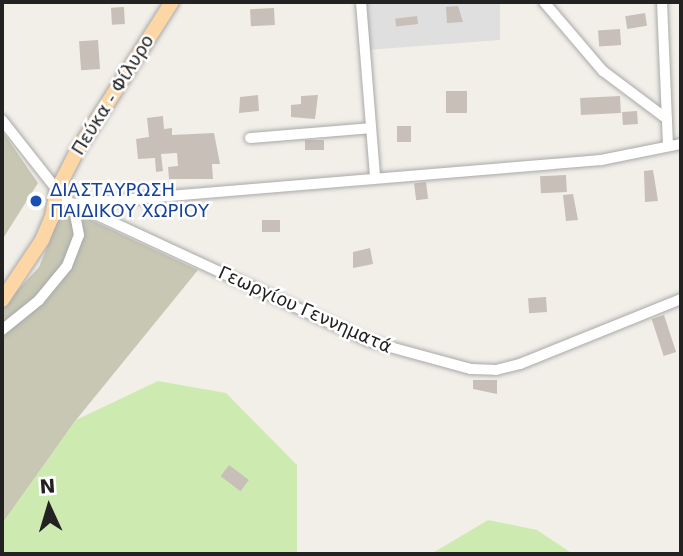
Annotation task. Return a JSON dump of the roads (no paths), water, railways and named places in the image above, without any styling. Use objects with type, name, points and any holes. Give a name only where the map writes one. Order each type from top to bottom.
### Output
[{"type":"main road","name":"Πεύκα - Φίλυρο","points":[[2,300],[42,240],[56,193],[172,2]]},
{"type":"street","points":[[360,2],[375,175]]},
{"type":"street","points":[[544,2],[603,71],[667,119]]},
{"type":"street","points":[[663,2],[668,144]]},
{"type":"street","points":[[2,120],[56,193]]},
{"type":"street","points":[[250,138],[371,128]]},
{"type":"street","points":[[2,330],[39,300],[67,266],[79,235],[73,204],[375,175],[601,160],[668,144],[681,144]]},
{"type":"street","name":"Γεωργίου Γεννηματά","points":[[56,193],[73,204],[369,341],[471,369],[496,370],[520,364],[681,299]]},
{"type":"place","name":"ΔΙΑΣΤΑΥΡΩΣΗ ΠΑΙΔΙΚΟΥ ΧΩΡΙΟΥ","points":[[36,201]]}]
